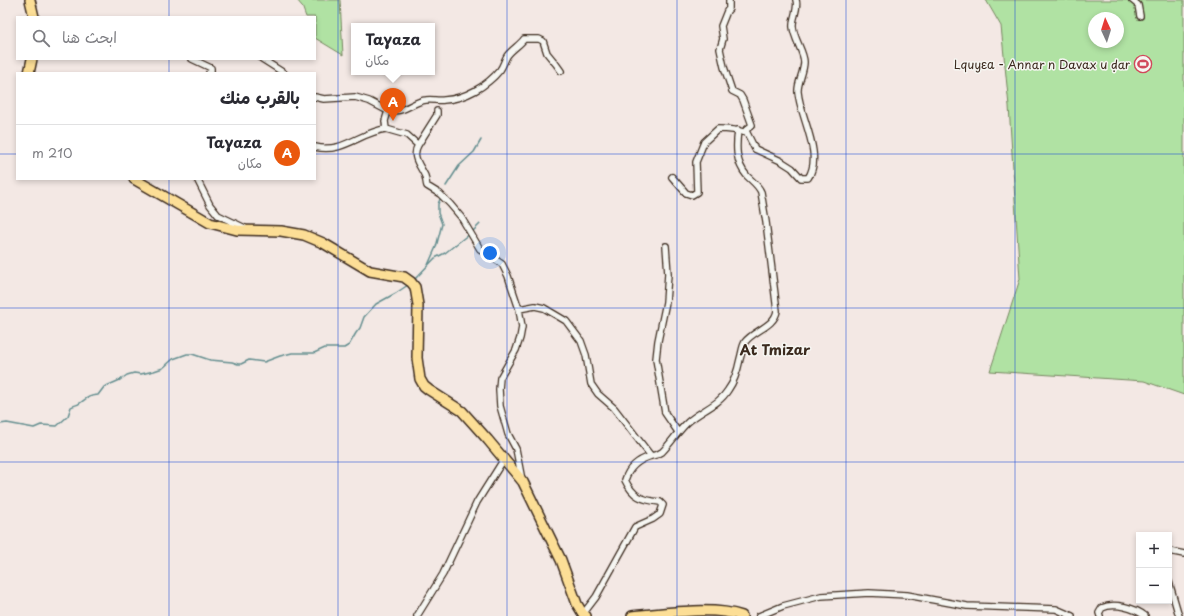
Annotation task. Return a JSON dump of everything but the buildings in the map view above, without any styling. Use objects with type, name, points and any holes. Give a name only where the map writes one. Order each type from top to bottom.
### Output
[{"type":"main road","points":[[30,0],[34,16]]},
{"type":"main road","points":[[28,72],[32,60]]},
{"type":"main road","points":[[136,180],[210,223],[237,230],[281,231],[304,235],[323,243],[370,271],[404,278],[411,282],[415,287],[418,306],[417,358],[420,379],[424,386],[429,390],[462,411],[523,482],[561,560],[577,604],[584,615]]},
{"type":"main road","points":[[632,616],[704,611],[734,613],[742,616]]},
{"type":"street","points":[[729,0],[729,9],[721,26],[723,40],[720,49],[721,59],[732,91],[740,95],[747,109],[752,125],[746,130],[747,133],[755,149],[781,161],[792,168],[801,178],[808,178],[811,174],[813,156],[797,90],[803,73],[804,60],[792,25],[796,13],[796,0]]},
{"type":"street","points":[[1132,0],[1138,5],[1140,16]]},
{"type":"street","points":[[316,97],[324,99],[355,97],[369,101],[388,111],[400,110],[416,102],[428,99],[454,99],[470,94],[492,78],[500,69],[507,56],[524,39],[539,39],[542,41],[547,53],[560,71]]},
{"type":"street","points":[[194,60],[211,68],[211,72]]},
{"type":"street","points":[[266,60],[283,72]]},
{"type":"street","points":[[386,129],[385,121],[388,111]]},
{"type":"street","points":[[437,111],[437,115],[416,148],[415,154],[418,166],[425,178],[427,186],[440,194],[461,217],[480,249],[502,264],[508,276],[519,308],[522,327],[520,338],[516,350],[500,378],[499,389],[500,406],[508,434],[516,449],[523,482]]},
{"type":"street","points":[[316,147],[330,149],[362,137],[375,130],[386,129],[407,135],[418,145]]},
{"type":"street","points":[[672,177],[686,193],[692,195],[697,192],[696,162],[704,142],[718,129],[738,130],[747,133]]},
{"type":"street","points":[[584,615],[596,597],[635,527],[653,519],[661,512],[663,505],[660,502],[646,501],[638,496],[628,486],[626,480],[631,467],[638,462],[651,456],[655,456],[661,452],[689,421],[722,398],[728,390],[734,377],[743,346],[746,341],[772,321],[776,316],[777,311],[761,192],[746,175],[738,158],[736,147],[738,130]]},
{"type":"street","points":[[198,180],[210,205],[218,215],[252,231]]},
{"type":"street","points":[[666,246],[668,274],[666,302],[658,340],[656,359],[665,413],[678,432]]},
{"type":"street","points":[[519,308],[535,306],[544,308],[566,321],[581,341],[586,355],[590,384],[598,394],[614,408],[651,456]]},
{"type":"street","points":[[417,616],[443,574],[477,502],[504,459]]},
{"type":"street","points":[[1172,552],[1184,554]]},
{"type":"street","points":[[1172,592],[1179,616]]},
{"type":"street","points":[[759,616],[783,606],[821,596],[870,593],[908,596],[967,606],[1056,609],[1072,616]]},
{"type":"street","points":[[1100,616],[1099,613],[1102,608],[1114,605],[1128,608],[1145,616]]},
{"type":"green space","points":[[297,0],[340,0],[343,55],[316,39],[316,16],[306,16],[302,6]]},
{"type":"green space","points":[[986,0],[1184,0],[1184,395],[1144,381],[990,371],[1020,279],[1009,106],[1001,26]]},
{"type":"waterway","points":[[446,186],[459,166],[474,152],[481,140]]},
{"type":"waterway","points":[[428,265],[436,247],[442,224],[438,213],[438,204],[441,197]]},
{"type":"waterway","points":[[473,231],[480,224]]},
{"type":"waterway","points":[[415,279],[435,258],[445,253],[469,234]]},
{"type":"waterway","points":[[0,424],[7,423],[34,428],[41,425],[57,426],[68,416],[71,407],[90,397],[98,395],[104,387],[127,375],[134,373],[141,374],[163,368],[173,359],[187,354],[192,354],[210,360],[241,364],[249,360],[264,362],[292,353],[314,353],[325,348],[344,348],[349,345],[360,328],[364,317],[376,304],[408,285]]},
{"type":"place","name":"Lquyɛa - Annar n Davax u ḍar","points":[[1143,64]]},
{"type":"place","name":"Taɣaza","points":[[393,121]]},
{"type":"district","name":"At Tmizar","points":[[775,349]]}]
